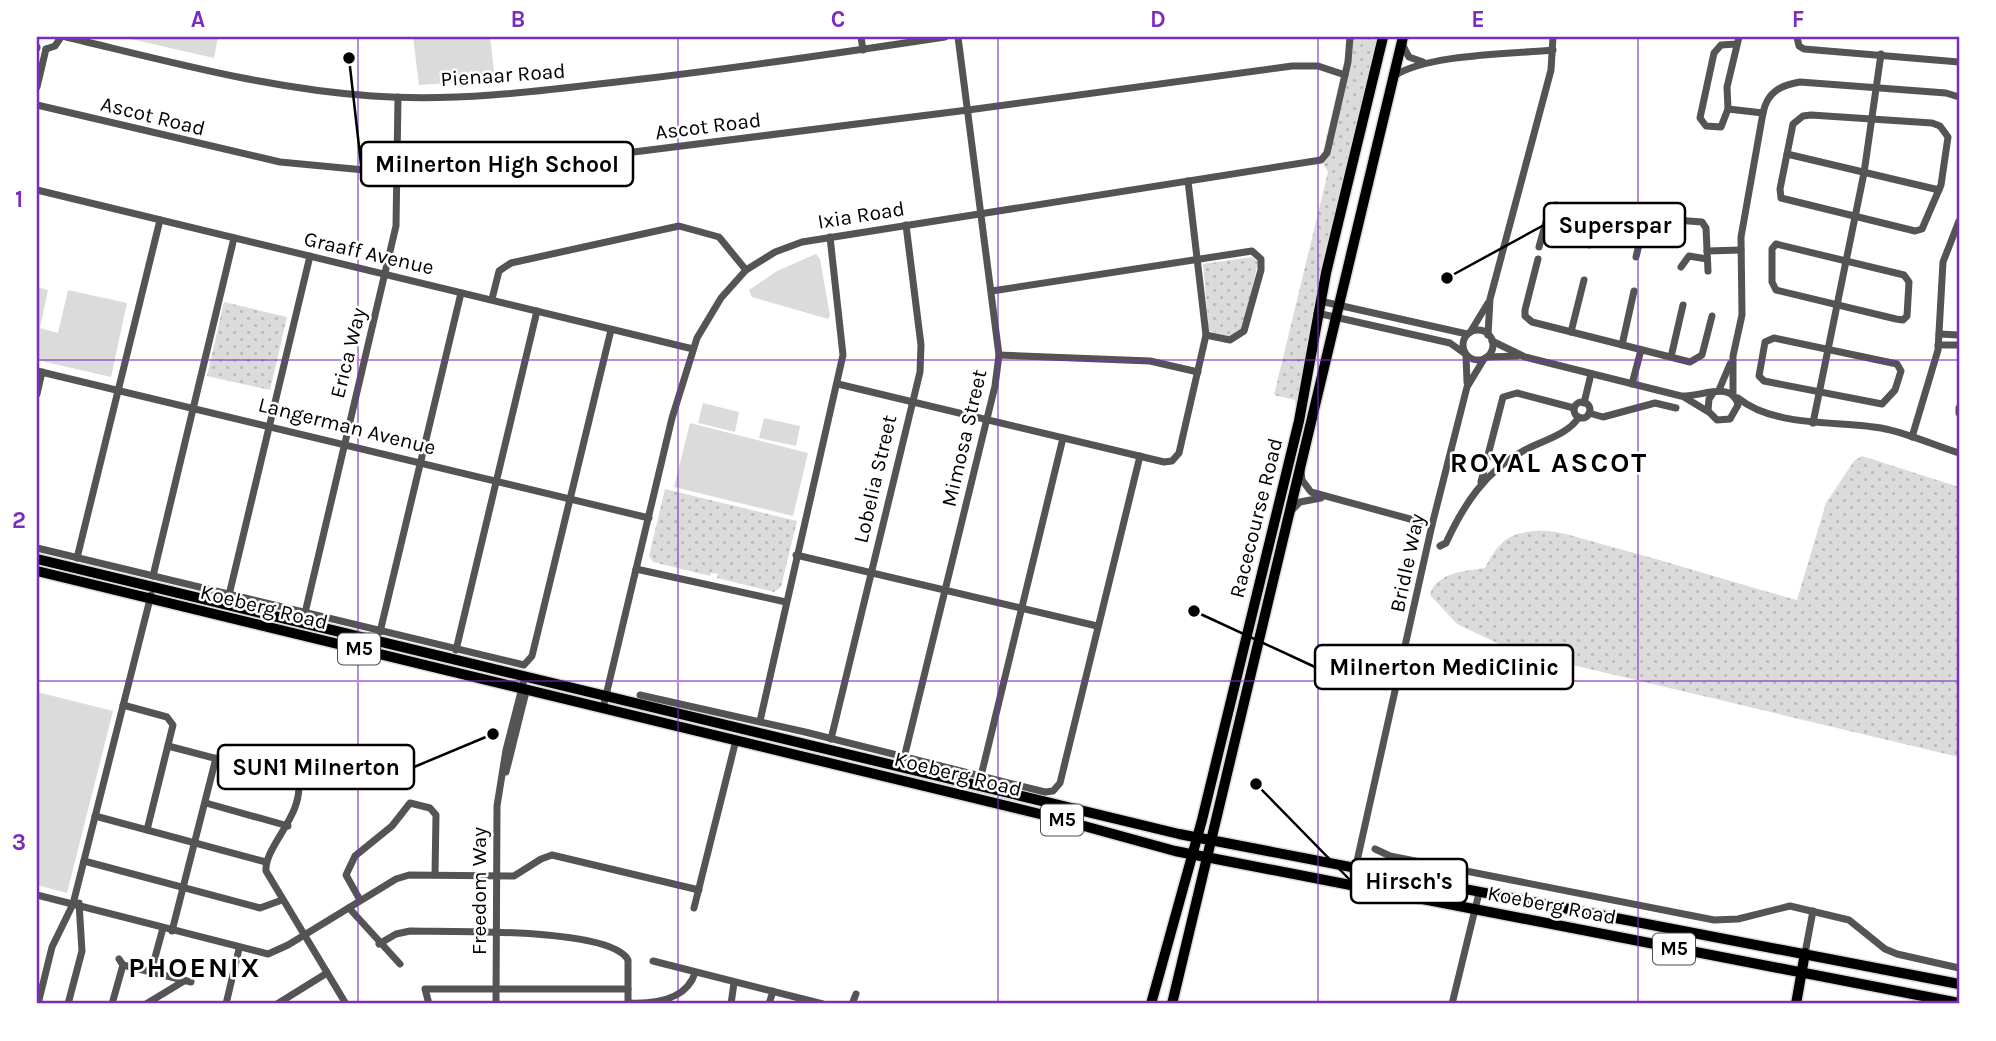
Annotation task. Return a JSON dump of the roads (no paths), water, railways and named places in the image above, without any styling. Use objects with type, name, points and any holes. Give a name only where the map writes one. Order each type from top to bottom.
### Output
[{"type":"main road","name":"Racecourse Road","points":[[1151,1004],[1197,838],[1299,421],[1317,313],[1383,37]]},
{"type":"main road","name":"Racecourse Road","points":[[1172,1004],[1402,40]]},
{"type":"main road","name":"Koeberg Road","points":[[37,559],[153,582],[527,677],[1197,838],[1959,984]]},
{"type":"main road","name":"Koeberg Road","points":[[37,571],[1044,815],[1119,838],[1192,855],[1959,1003]]},
{"type":"main road","points":[[1796,1004],[1805,953]]},
{"type":"street","points":[[37,47],[46,49],[55,46],[64,37]]},
{"type":"street","name":"Pienaar Road","points":[[64,37],[288,87],[398,97],[520,94],[945,37]]},
{"type":"street","points":[[861,37],[863,50]]},
{"type":"street","name":"Mimosa Street","points":[[904,758],[987,420],[999,355],[958,37]]},
{"type":"street","name":"Ixia Road","points":[[603,708],[693,349],[710,313],[746,270],[781,250],[830,237],[1324,159],[1345,75],[1350,37]]},
{"type":"street","points":[[1486,358],[1492,350],[1490,299],[1551,70],[1553,37]]},
{"type":"street","points":[[1797,37],[1797,42],[1804,49],[1959,62]]},
{"type":"street","points":[[1402,40],[1413,61],[1432,63]]},
{"type":"street","points":[[1737,41],[1727,87],[1728,109],[1721,127],[1715,128],[1702,123],[1714,53],[1721,46],[1737,41]]},
{"type":"street","points":[[37,87],[46,49]]},
{"type":"street","points":[[1394,76],[1410,68],[1432,63],[1553,50]]},
{"type":"street","points":[[1813,423],[1874,120],[1881,54]]},
{"type":"street","name":"Ascot Road","points":[[37,104],[248,156],[398,172],[524,167],[1292,66],[1318,66],[1345,75]]},
{"type":"street","points":[[1708,411],[1709,399],[1716,391],[1733,356],[1742,315],[1741,250],[1763,113],[1770,95],[1790,84],[1878,87],[1946,93],[1959,97]]},
{"type":"street","name":"Erica Way","points":[[305,613],[396,226],[398,97]]},
{"type":"street","points":[[1728,109],[1763,113]]},
{"type":"street","points":[[1802,116],[1937,124],[1948,136],[1939,190],[1919,231],[1781,198],[1787,154],[1793,124],[1802,116]]},
{"type":"street","points":[[1787,154],[1939,190]]},
{"type":"street","points":[[838,384],[1164,462],[1174,460],[1179,453],[1206,335],[1188,181]]},
{"type":"street","name":"Graaff Avenue","points":[[37,190],[693,349]]},
{"type":"street","points":[[1539,247],[1553,207],[1561,205],[1643,228]]},
{"type":"street","points":[[1589,245],[1598,215]]},
{"type":"street","points":[[1636,257],[1646,221],[1654,216],[1702,222],[1706,228],[1708,271]]},
{"type":"street","points":[[78,558],[160,220]]},
{"type":"street","points":[[1912,437],[1932,376],[1938,345],[1942,262],[1959,221]]},
{"type":"street","name":"Lobelia Street","points":[[831,739],[921,358],[906,225]]},
{"type":"street","points":[[492,299],[499,271],[511,262],[679,226],[719,237],[746,270]]},
{"type":"street","points":[[760,721],[796,555],[838,384],[843,347],[830,237]]},
{"type":"street","points":[[68,1004],[82,951],[76,892],[150,599],[234,238]]},
{"type":"street","points":[[1776,244],[1846,261],[1898,272],[1907,278],[1907,316],[1903,320],[1896,319],[1776,290],[1772,282],[1772,249],[1776,244]]},
{"type":"street","points":[[1681,267],[1689,256],[1741,250]]},
{"type":"street","points":[[992,291],[1252,251],[1261,259],[1244,331],[1230,340],[1206,335]]},
{"type":"street","points":[[229,595],[310,256]]},
{"type":"street","points":[[1538,259],[1525,316],[1532,322],[1690,362],[1700,359],[1712,316]]},
{"type":"street","points":[[1571,332],[1584,280]]},
{"type":"street","points":[[1622,345],[1634,291]]},
{"type":"street","points":[[380,632],[461,293]]},
{"type":"street","points":[[1465,354],[1462,344],[1490,299]]},
{"type":"street","points":[[1320,300],[1469,333],[1480,330],[1525,357],[1681,396],[1721,421],[1762,411]]},
{"type":"street","points":[[1671,357],[1683,305]]},
{"type":"street","points":[[456,650],[494,480],[537,312]]},
{"type":"street","points":[[1317,313],[1450,343],[1474,360],[1525,357]]},
{"type":"street","points":[[37,548],[153,582],[297,608],[305,613],[518,665],[528,662],[571,500],[611,330]]},
{"type":"street","points":[[1939,334],[1959,335]]},
{"type":"street","points":[[1774,338],[1828,348],[1897,364],[1901,370],[1895,390],[1882,404],[1760,379],[1765,342],[1774,338]]},
{"type":"street","points":[[1938,345],[1959,345]]},
{"type":"street","points":[[1632,384],[1641,350]]},
{"type":"street","name":"Bridle Way","points":[[1355,870],[1432,526],[1467,387],[1465,354]]},
{"type":"street","points":[[999,355],[1150,361],[1198,372]]},
{"type":"street","points":[[1733,356],[1734,395],[1738,405],[1733,417]]},
{"type":"street","name":"Bridle Way","points":[[1467,387],[1486,358]]},
{"type":"street","points":[[37,394],[39,372]]},
{"type":"street","name":"Langerman Avenue","points":[[39,372],[649,518]]},
{"type":"street","points":[[1589,413],[1584,403],[1591,374]]},
{"type":"street","points":[[1681,396],[1716,391],[1734,395],[1762,411],[1813,423],[1880,428],[1959,453]]},
{"type":"street","points":[[1440,546],[1446,543],[1481,482],[1501,401],[1508,393],[1574,408],[1584,403]]},
{"type":"street","points":[[1481,482],[1501,466],[1568,429],[1579,417],[1589,413],[1603,417],[1655,403],[1676,408]]},
{"type":"street","points":[[1574,408],[1579,417]]},
{"type":"street","points":[[981,776],[1063,438]]},
{"type":"street","points":[[640,695],[760,721],[1045,792],[1055,789],[1140,456]]},
{"type":"street","points":[[1486,461],[1501,466]]},
{"type":"street","points":[[1301,470],[1306,487],[1325,498],[1432,526]]},
{"type":"street","points":[[1290,512],[1300,502],[1325,498]]},
{"type":"street","points":[[796,555],[1097,626]]},
{"type":"street","points":[[636,569],[786,602]]},
{"type":"street","name":"Freedom Way","points":[[496,1004],[497,806],[527,677]]},
{"type":"street","points":[[123,705],[170,718],[173,728],[147,830]]},
{"type":"street","points":[[694,908],[736,740]]},
{"type":"street","points":[[168,746],[293,777],[299,786],[288,826],[266,862],[268,877],[346,1004]]},
{"type":"street","points":[[172,931],[197,843],[216,758]]},
{"type":"street","points":[[206,803],[288,826]]},
{"type":"street","points":[[359,900],[346,874],[350,863],[392,826],[410,803],[430,808],[436,815],[435,875]]},
{"type":"street","points":[[95,816],[266,862]]},
{"type":"street","points":[[1375,849],[1390,856],[1714,920],[1738,919],[1784,906],[1813,911],[1849,920],[1885,949],[1897,954],[1959,968]]},
{"type":"street","points":[[37,895],[239,949],[268,954],[401,877],[497,876],[521,873],[552,855],[699,890]]},
{"type":"street","points":[[84,861],[260,908],[271,907],[282,900]]},
{"type":"street","points":[[1452,1004],[1479,893]]},
{"type":"street","points":[[38,1004],[52,947],[76,905]]},
{"type":"street","points":[[349,908],[400,964]]},
{"type":"street","points":[[1805,953],[1813,911]]},
{"type":"street","points":[[151,972],[163,928]]},
{"type":"street","points":[[379,943],[396,934],[410,932],[496,932],[542,933],[610,948],[625,955],[628,964],[628,1004],[659,1004],[689,985],[695,973]]},
{"type":"street","points":[[226,1004],[239,949]]},
{"type":"street","points":[[653,961],[823,1004]]},
{"type":"street","points":[[113,1004],[121,962],[188,981],[146,1004]]},
{"type":"street","points":[[277,1004],[327,973]]},
{"type":"street","points":[[731,1004],[734,983]]},
{"type":"street","points":[[429,1004],[425,989],[628,989]]},
{"type":"street","points":[[769,1004],[773,992]]},
{"type":"street","points":[[852,1004],[856,994]]},
{"type":"street","points":[[158,996],[163,1004]]},
{"type":"place","name":"Milnerton High School","points":[[349,58]]},
{"type":"place","name":"Superspar","points":[[1447,278]]},
{"type":"place","name":"Milnerton MediClinic","points":[[1194,611]]},
{"type":"place","name":"SUN1 Milnerton","points":[[493,734]]},
{"type":"place","name":"Hirsch's","points":[[1256,784]]},
{"type":"district","name":"ROYAL ASCOT","points":[[1549,462]]},
{"type":"district","name":"PHOENIX","points":[[195,967]]}]
